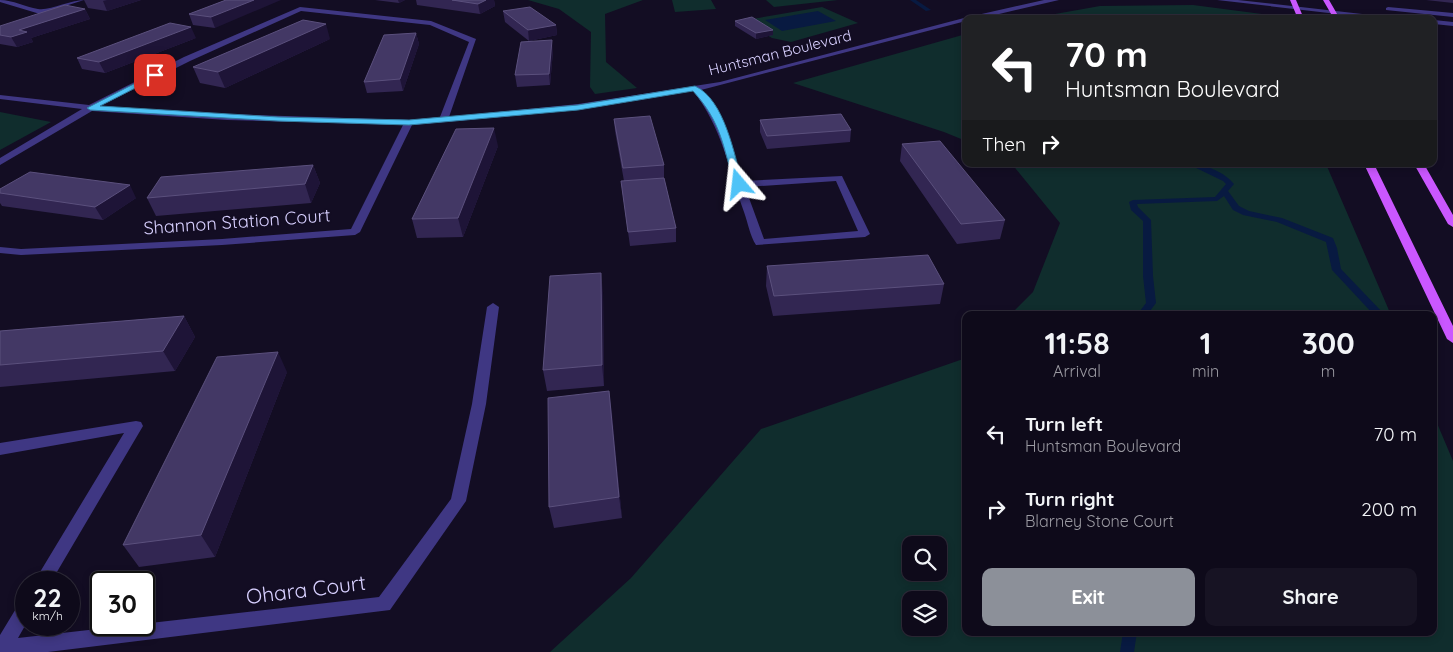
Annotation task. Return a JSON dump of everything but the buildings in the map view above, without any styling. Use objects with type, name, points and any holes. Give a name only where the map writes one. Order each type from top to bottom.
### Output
[{"type":"main road","points":[[1294,2],[1299,15]]},
{"type":"main road","points":[[1327,2],[1335,15]]},
{"type":"main road","points":[[1370,167],[1453,339]]},
{"type":"main road","points":[[1421,167],[1453,224]]},
{"type":"street","points":[[0,0],[40,12]]},
{"type":"street","points":[[24,18],[81,0]]},
{"type":"street","name":"Huntsman Boulevard","points":[[984,15],[1024,5],[1056,0]]},
{"type":"street","points":[[1220,0],[1327,2],[1357,6]]},
{"type":"street","points":[[1294,2],[1333,11],[1368,15]]},
{"type":"street","points":[[1376,8],[1453,15]]},
{"type":"street","points":[[0,162],[90,108],[187,59],[300,9],[432,23],[473,41],[444,119]]},
{"type":"street","name":"Huntsman Boulevard","points":[[0,97],[90,108],[236,117],[409,123],[578,108],[695,88],[962,21]]},
{"type":"street","points":[[1437,22],[1453,24]]},
{"type":"street","points":[[695,88],[712,107],[720,121],[739,184],[760,243],[865,234],[839,178],[739,184]]},
{"type":"street","name":"Shannon Station Court","points":[[0,250],[21,252],[222,242],[354,232],[409,123]]},
{"type":"street","name":"Ohara Court","points":[[1,649],[384,604],[458,501],[479,404],[493,307]]},
{"type":"street","points":[[0,449],[136,426],[49,571]]},
{"type":"street","name":"Ohara Court","points":[[1,649],[15,626]]},
{"type":"green space","points":[[528,0],[643,0],[605,14],[606,62],[637,88],[595,94],[590,87],[591,32],[559,9]]},
{"type":"green space","points":[[672,0],[711,0],[716,9],[675,12]]},
{"type":"green space","points":[[766,0],[838,0],[774,7]]},
{"type":"green space","points":[[1193,5],[1262,15],[1049,15],[1100,6]]},
{"type":"green space","points":[[822,7],[858,23],[791,42],[772,38],[741,21]]},
{"type":"green space","points":[[962,35],[962,139],[944,132],[793,83]]},
{"type":"green space","points":[[0,112],[51,122],[0,150]]},
{"type":"green space","points":[[1014,167],[1327,167],[1389,311],[1014,311],[1033,292],[1060,223]]},
{"type":"green space","points":[[962,359],[962,636],[1437,636],[1437,423],[1453,461],[1453,652],[550,652],[631,578],[761,429]]},
{"type":"water","points":[[818,11],[836,21],[782,31],[765,20]]},
{"type":"waterway","points":[[913,0],[928,10]]},
{"type":"waterway","points":[[1199,167],[1226,179],[1230,184],[1224,191]]},
{"type":"waterway","points":[[1145,311],[1151,303],[1148,276],[1147,220],[1134,208],[1133,202],[1217,199],[1224,191]]},
{"type":"waterway","points":[[1224,191],[1236,208],[1246,213],[1279,220],[1330,240],[1337,270],[1376,311]]},
{"type":"waterway","points":[[1127,652],[1129,636]]},
{"type":"route","points":[[155,75],[90,108],[227,117],[409,123],[578,108],[695,88],[712,107],[720,121],[739,184]]}]
